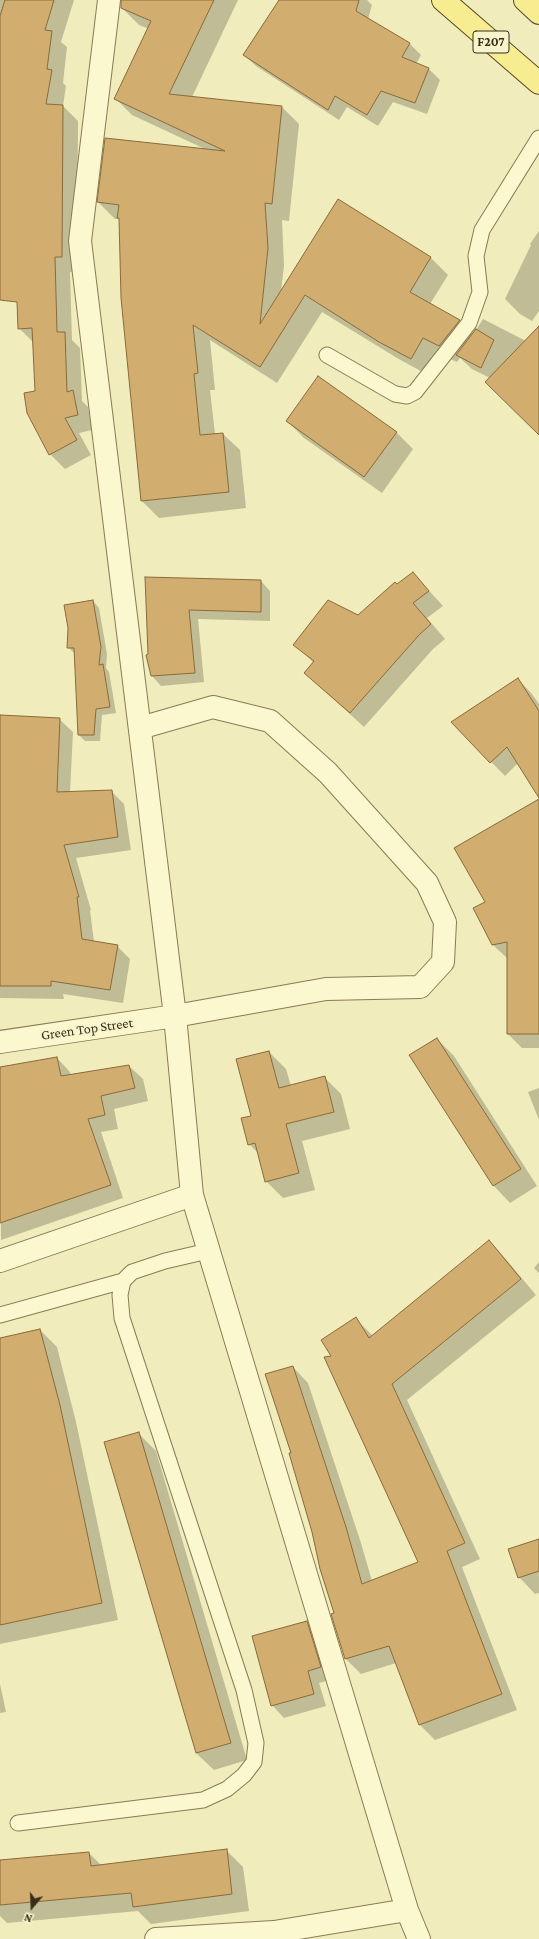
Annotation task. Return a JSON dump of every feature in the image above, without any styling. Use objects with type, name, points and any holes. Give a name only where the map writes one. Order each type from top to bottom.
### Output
[{"type":"main road","name":"F207","points":[[444,0],[539,83]]},
{"type":"main road","points":[[525,0],[539,13]]},
{"type":"street","points":[[109,0],[80,241],[175,1016],[192,1195],[407,1910],[419,1939]]},
{"type":"street","name":"Green Top Street","points":[[0,1042],[175,1016],[326,989],[420,987],[443,962],[445,922],[427,884],[328,773],[270,721],[213,707],[140,728]]},
{"type":"street","points":[[0,1261],[192,1195]]},
{"type":"street","points":[[156,1939],[274,1932],[407,1910]]},
{"type":"lane","points":[[327,355],[395,394],[407,396],[415,392],[469,323],[480,292],[476,256],[482,230],[539,138]]},
{"type":"lane","points":[[0,1316],[123,1281],[132,1272],[165,1261],[208,1251]]},
{"type":"lane","points":[[18,1823],[203,1800],[227,1789],[244,1775],[254,1762],[256,1743],[244,1690],[122,1318],[120,1295],[123,1281]]},
{"type":"building","points":[[5,0],[54,0],[45,30],[52,31],[47,69],[52,70],[46,104],[63,105],[62,257],[55,257],[57,332],[65,332],[67,392],[73,390],[78,415],[65,418],[77,440],[49,455],[27,413],[24,393],[35,391],[32,328],[18,329],[17,302],[0,300],[0,16]]},
{"type":"building","points":[[121,0],[214,0],[169,94],[282,106],[272,204],[265,203],[268,248],[260,324],[338,199],[431,257],[410,292],[460,320],[439,346],[423,338],[411,359],[379,342],[305,295],[260,367],[193,325],[198,373],[194,374],[200,435],[223,433],[229,492],[141,501],[121,298],[119,218],[117,218],[119,205],[97,202],[105,138],[225,151],[114,99],[151,21],[121,8]]},
{"type":"building","points":[[279,0],[359,0],[356,11],[410,43],[402,57],[429,68],[415,103],[381,91],[367,115],[335,96],[328,110],[243,55]]},
{"type":"building","points":[[539,326],[539,435],[485,382]]},
{"type":"building","points":[[476,329],[494,340],[481,368],[456,355]]},
{"type":"building","points":[[318,376],[397,432],[364,477],[286,421]]},
{"type":"building","points":[[413,572],[429,591],[413,603],[431,624],[419,635],[350,713],[304,673],[314,661],[293,645],[328,600],[358,615],[395,582],[397,584]]},
{"type":"building","points":[[145,577],[261,580],[261,612],[189,610],[195,673],[151,676],[146,655],[148,654]]},
{"type":"building","points":[[93,600],[101,647],[99,665],[103,664],[110,707],[96,709],[94,735],[78,735],[74,648],[67,648],[68,628],[64,605]]},
{"type":"building","points":[[518,678],[539,711],[539,798],[507,747],[490,763],[451,722]]},
{"type":"building","points":[[0,715],[60,718],[57,792],[112,790],[118,837],[64,845],[79,897],[77,897],[82,939],[118,945],[110,990],[51,981],[51,986],[0,986]]},
{"type":"building","points":[[539,799],[539,1034],[507,1034],[507,942],[492,945],[473,908],[485,902],[454,848]]},
{"type":"building","points":[[437,1038],[521,1169],[493,1186],[409,1055]]},
{"type":"building","points":[[269,1051],[279,1088],[325,1076],[334,1112],[286,1124],[299,1173],[265,1182],[255,1143],[248,1145],[241,1118],[251,1116],[236,1059]]},
{"type":"building","points":[[57,1057],[61,1076],[129,1065],[135,1088],[101,1096],[105,1115],[88,1119],[111,1185],[0,1223],[0,1067]]},
{"type":"building","points":[[489,1240],[521,1279],[392,1384],[465,1543],[447,1551],[502,1694],[419,1725],[389,1646],[345,1659],[331,1614],[334,1613],[320,1569],[312,1532],[289,1453],[291,1453],[265,1374],[293,1366],[346,1527],[362,1584],[418,1562],[324,1357],[331,1356],[321,1340],[356,1317],[369,1338]]},
{"type":"building","points":[[40,1329],[60,1405],[102,1603],[0,1625],[0,1338]]},
{"type":"building","points":[[139,1432],[231,1743],[196,1753],[104,1442]]},
{"type":"building","points":[[539,1539],[539,1571],[518,1578],[508,1549]]},
{"type":"building","points":[[307,1621],[321,1667],[308,1671],[314,1694],[271,1706],[252,1636]]},
{"type":"building","points":[[227,1849],[232,1894],[133,1907],[131,1893],[0,1905],[0,1860],[89,1852],[91,1866]]}]
